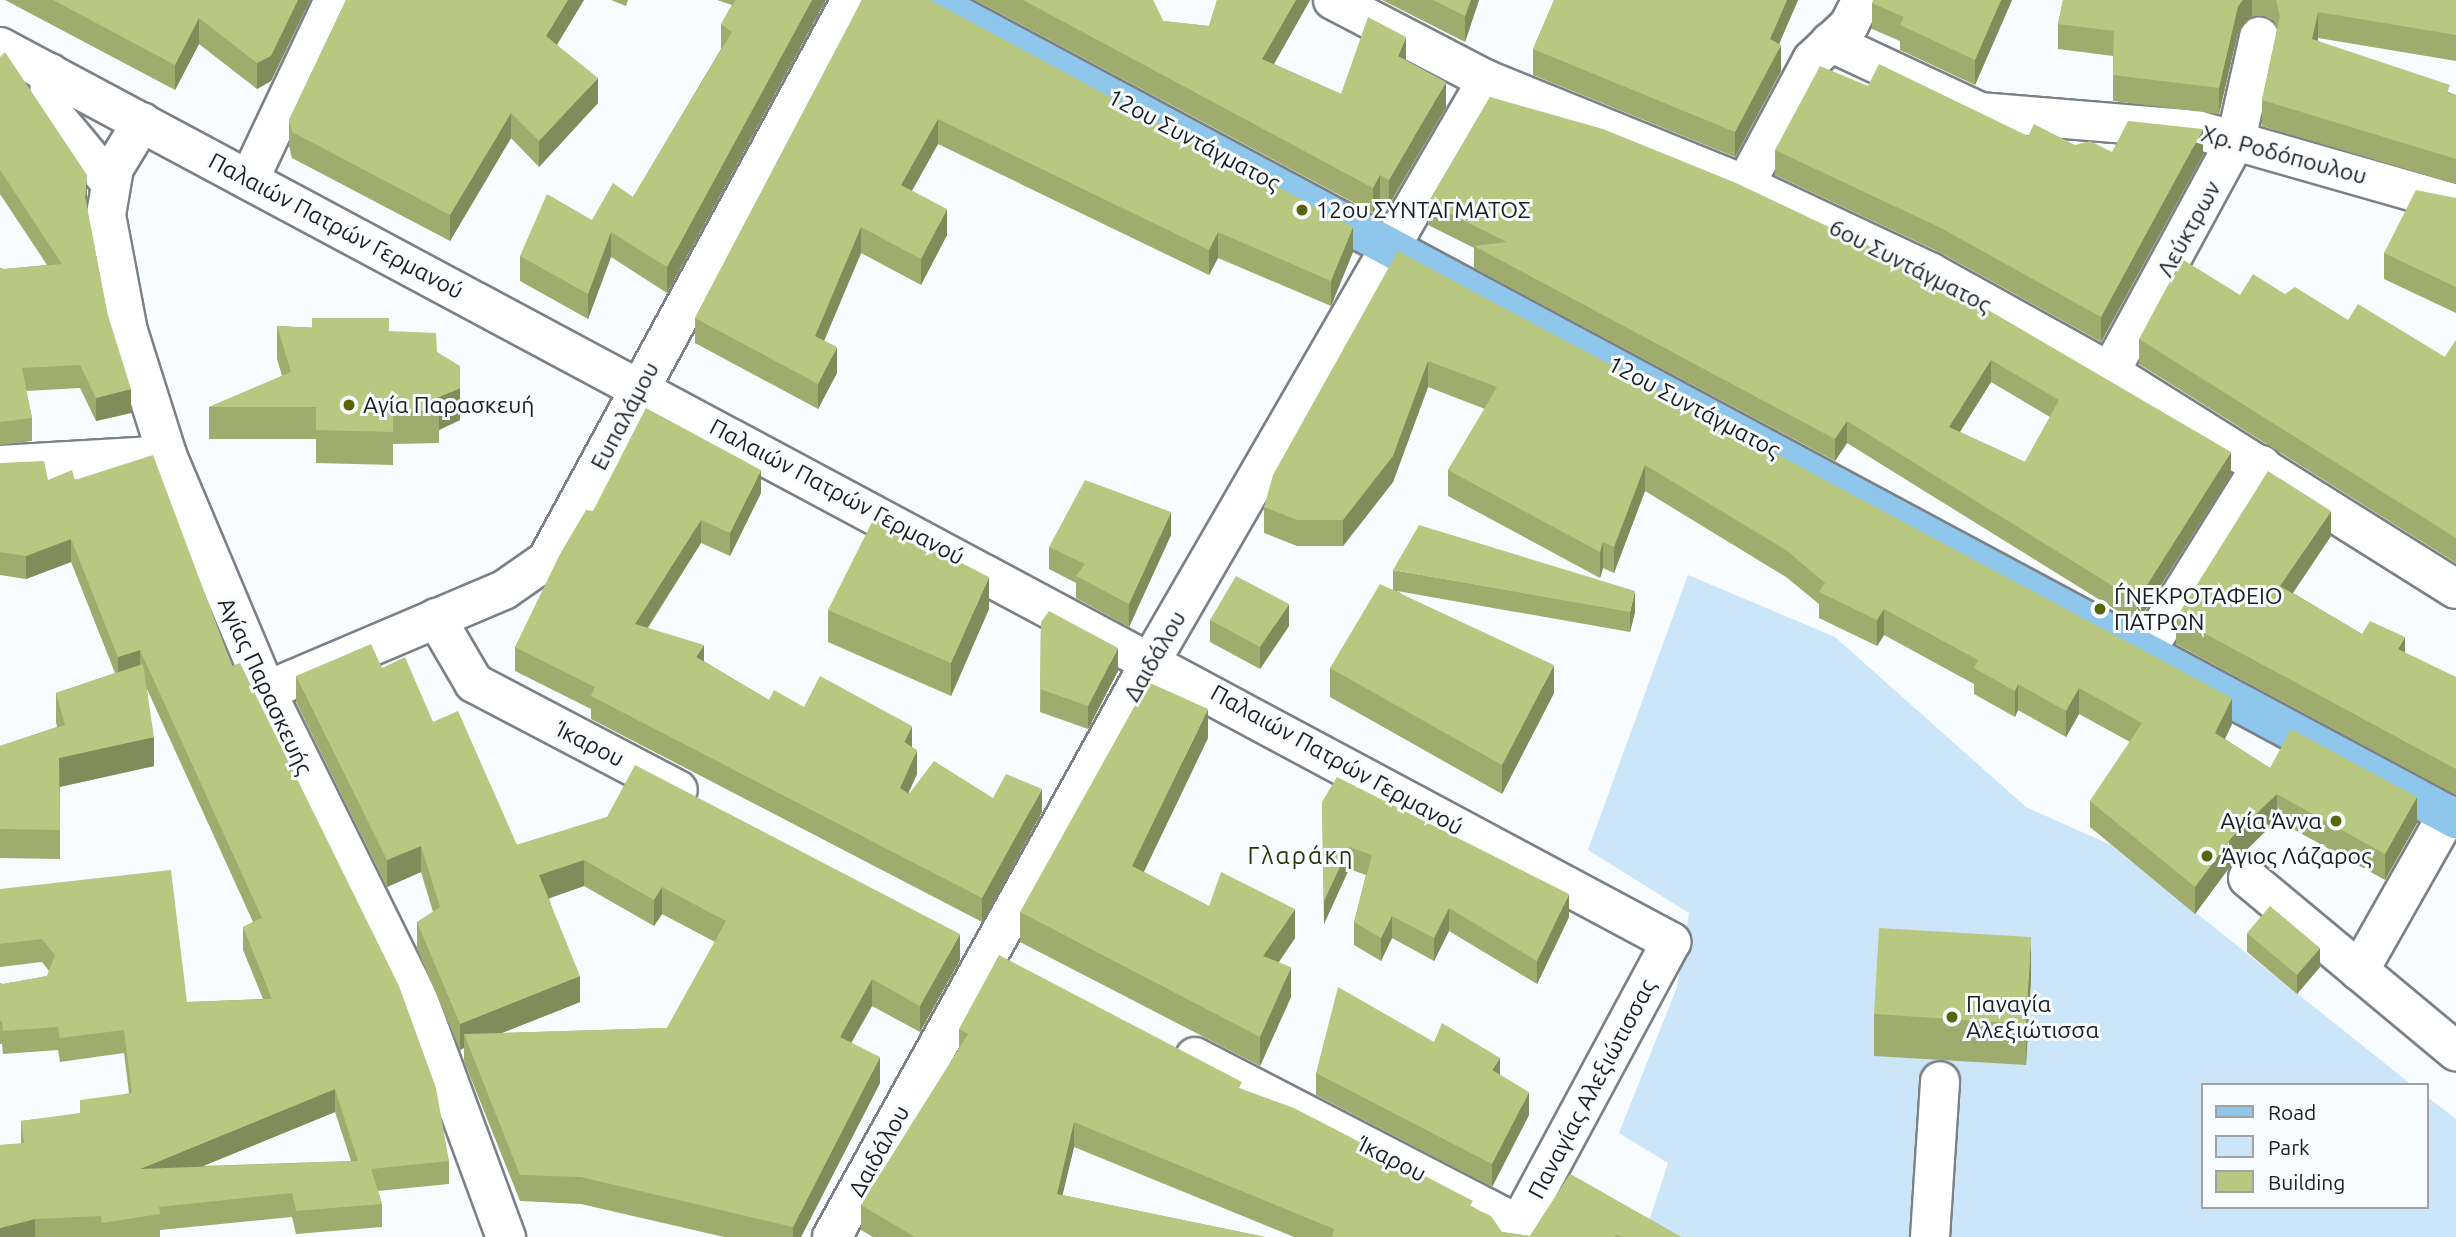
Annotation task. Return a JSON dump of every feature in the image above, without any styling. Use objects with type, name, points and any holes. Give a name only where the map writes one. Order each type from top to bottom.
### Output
[{"type":"main road","name":"12ου Συντάγματος","points":[[929,0],[1391,244],[2452,816]]},
{"type":"street","points":[[249,180],[334,0]]},
{"type":"street","name":"Ευπαλάμου","points":[[266,691],[504,590],[547,560],[851,0]]},
{"type":"street","name":"6ου Συντάγματος","points":[[1333,0],[1487,80],[1745,185],[1930,272],[2110,372],[2456,589]]},
{"type":"street","points":[[1745,185],[1786,102],[1862,0]]},
{"type":"street","name":"Λεύκτρων","points":[[2110,372],[2236,140],[2259,37]]},
{"type":"street","name":"Χρ. Ροδόπουλου","points":[[1830,43],[1999,117],[2169,126],[2236,140],[2456,204]]},
{"type":"street","name":"Παλαιών Πατρών Γερμανού","points":[[0,47],[1152,659],[1671,942]]},
{"type":"street","points":[[50,73],[49,109],[109,181]]},
{"type":"street","name":"Δαιδάλου","points":[[832,1237],[1152,659],[1487,80]]},
{"type":"street","name":"Αγίας Παρασκευής","points":[[142,122],[109,181],[108,243],[167,455],[266,691],[419,1001],[506,1237]]},
{"type":"street","points":[[0,464],[167,455]]},
{"type":"street","points":[[2146,651],[2262,466]]},
{"type":"street","name":"Ίκαρου","points":[[436,618],[474,683],[707,804]]},
{"type":"street","points":[[2359,971],[2452,816]]},
{"type":"street","points":[[2248,878],[2456,1051]]},
{"type":"street","points":[[953,932],[1027,970]]},
{"type":"street","name":"Παναγίας Αλεξιώτισσας","points":[[1516,1231],[1671,942]]},
{"type":"street","name":"Ίκαρου","points":[[1162,1040],[1516,1231]]},
{"type":"street","points":[[1930,1237],[1940,1082]]},
{"type":"green space","points":[[1688,575],[1835,637],[2026,807],[2111,845],[2409,1083],[2200,1083],[2200,1209],[2428,1209],[2428,1098],[2456,1119],[2456,1237],[1644,1237],[1668,1163],[1619,1133],[1677,987],[1689,913],[1588,850]]},
{"type":"building","points":[[53,0],[298,0],[271,56],[257,63],[199,18],[175,65]]},
{"type":"building","points":[[346,0],[568,0],[546,36],[598,78],[539,141],[511,113],[450,215],[292,132],[289,120]]},
{"type":"building","points":[[736,0],[812,0],[667,267],[611,232],[588,294],[520,256],[547,194],[592,220],[613,183],[633,197],[732,32],[721,24]]},
{"type":"building","points":[[862,0],[930,0],[1353,227],[1331,281],[1218,232],[1209,250],[938,119],[901,185],[947,209],[921,259],[861,227],[815,336],[837,347],[818,384],[695,318]]},
{"type":"building","points":[[1023,0],[1153,0],[1163,21],[1209,26],[1217,0],[1296,0],[1262,59],[1341,94],[1368,17],[1406,37],[1398,56],[1446,82],[1389,180],[1380,175],[1373,188]]},
{"type":"building","points":[[1433,0],[1471,0],[1465,16]]},
{"type":"building","points":[[1554,0],[1787,0],[1770,39],[1781,45],[1735,132],[1533,49]]},
{"type":"building","points":[[1873,0],[2001,0],[1975,60],[1900,25],[1904,17],[1872,3]]},
{"type":"building","points":[[2063,0],[2243,0],[2238,6],[2219,88],[2113,75],[2114,31],[2058,24]]},
{"type":"building","points":[[2276,0],[2456,0],[2456,35],[2318,12],[2312,39],[2450,85],[2447,93],[2456,95],[2456,159],[2262,100],[2280,16]]},
{"type":"building","points":[[5,52],[87,175],[85,196],[107,312],[131,389],[96,398],[80,365],[22,368],[32,418],[0,422],[0,268],[62,264],[0,170],[0,57]]},
{"type":"building","points":[[1879,64],[2028,136],[2034,124],[2075,145],[2090,141],[2112,152],[2128,121],[2203,129],[2101,317],[1941,228],[1775,150],[1820,66],[1868,86]]},
{"type":"building","points":[[1490,97],[1603,129],[1736,183],[1920,270],[2231,452],[2137,601],[1847,421],[1835,439],[1474,246],[1507,242],[1428,203]],"holes":[[[1991,360],[2059,400],[2025,462],[1949,427]]]},
{"type":"building","points":[[2416,190],[2456,198],[2456,287],[2384,253]]},
{"type":"building","points":[[1398,251],[2232,698],[2215,733],[2270,768],[2291,729],[2417,797],[2385,854],[2277,794],[2232,837],[2195,887],[2090,801],[2142,723],[2079,688],[2066,711],[2018,684],[2015,691],[1974,668],[1978,660],[1884,609],[1877,620],[1819,592],[1825,583],[1786,550],[1645,465],[1614,547],[1603,542],[1600,552],[1448,470],[1497,387],[1428,361],[1393,456],[1343,520],[1297,520],[1264,507],[1273,475]]},
{"type":"building","points":[[2182,259],[2240,295],[2253,274],[2285,294],[2295,287],[2348,320],[2358,304],[2445,357],[2456,340],[2456,538],[2139,339]]},
{"type":"building","points":[[312,318],[389,318],[389,331],[436,333],[437,352],[460,366],[460,388],[437,398],[439,410],[393,412],[393,432],[316,430],[316,407],[209,407],[291,372],[277,326],[312,328]]},
{"type":"building","points":[[646,408],[761,470],[730,533],[701,520],[635,624],[704,645],[696,657],[769,700],[774,690],[804,707],[820,676],[912,726],[904,742],[917,750],[900,788],[909,794],[934,761],[993,798],[1006,774],[1042,789],[982,898],[591,696],[595,687],[515,647],[560,554],[586,510],[593,511]]},
{"type":"building","points":[[153,455],[232,666],[240,663],[399,986],[436,1088],[449,1161],[371,1169],[382,1204],[296,1211],[292,1193],[159,1207],[160,1214],[102,1223],[101,1216],[35,1219],[0,1228],[0,1145],[24,1143],[21,1121],[80,1113],[80,1100],[132,1093],[124,1030],[60,1038],[58,1027],[3,1031],[0,1021],[0,983],[47,976],[55,955],[42,939],[0,944],[0,889],[171,870],[187,1002],[272,999],[243,927],[262,918],[140,650],[118,657],[71,539],[26,556],[0,552],[0,463],[44,461],[48,480],[72,470],[75,480]],"holes":[[[335,1089],[358,1161],[140,1169]]]},
{"type":"building","points":[[2268,471],[2331,511],[2280,586],[2362,634],[2370,621],[2405,637],[2398,649],[2456,677],[2456,769],[2176,618]]},
{"type":"building","points":[[1085,480],[1171,512],[1129,604],[1076,576],[1085,564],[1049,547]]},
{"type":"building","points":[[874,518],[989,577],[951,663],[828,610]]},
{"type":"building","points":[[1419,525],[1635,591],[1630,612],[1393,570]]},
{"type":"building","points":[[1236,576],[1289,604],[1260,647],[1210,620]]},
{"type":"building","points":[[1380,584],[1554,665],[1502,765],[1330,668]]},
{"type":"building","points":[[1049,611],[1118,648],[1088,706],[1040,689],[1041,622]]},
{"type":"building","points":[[371,644],[382,668],[405,657],[433,722],[458,711],[517,845],[607,817],[635,765],[960,934],[920,1006],[872,979],[840,1037],[880,1057],[793,1227],[581,1177],[520,1175],[464,1034],[667,1028],[726,921],[662,887],[654,900],[584,860],[539,875],[580,976],[460,1024],[417,922],[440,907],[421,846],[387,860],[296,676]]},
{"type":"building","points":[[143,664],[154,737],[59,758],[60,830],[0,829],[0,746],[65,725],[56,693]]},
{"type":"building","points":[[1148,682],[1208,709],[1132,866],[1209,906],[1221,872],[1295,909],[1263,956],[1291,967],[1260,1037],[1020,912]]},
{"type":"building","points":[[1337,777],[1569,894],[1537,961],[1449,908],[1434,938],[1392,916],[1381,938],[1354,922],[1372,855],[1349,847],[1324,901],[1322,802]]},
{"type":"building","points":[[2270,906],[2320,948],[2297,975],[2247,933]]},
{"type":"building","points":[[1879,928],[2031,937],[2026,1024],[1874,1014]]},
{"type":"building","points":[[999,955],[1242,1082],[1239,1088],[1294,1108],[1473,1201],[1470,1206],[1491,1216],[1502,1232],[1530,1236],[1570,1174],[1681,1237],[1332,1237],[1334,1229],[1074,1122],[1057,1194],[1265,1237],[915,1237],[861,1205],[968,1034],[959,1029]]},
{"type":"building","points":[[1338,987],[1434,1042],[1442,1023],[1500,1058],[1492,1070],[1529,1092],[1492,1164],[1316,1073]]},
{"type":"place","name":"12ου ΣΥΝΤΑΓΜΑΤΟΣ","points":[[1302,210]]},
{"type":"place","name":"Αγία Παρασκευή","points":[[349,405]]},
{"type":"place","name":"Γ΄ΝΕΚΡΟΤΑΦΕΙΟ ΠΑΤΡΩΝ","points":[[2100,609]]},
{"type":"place","name":"Αγία Άννα","points":[[2336,821]]},
{"type":"place","name":"Άγιος Λάζαρος","points":[[2207,856]]},
{"type":"place","name":"Παναγία Αλεξιώτισσα","points":[[1952,1017]]},
{"type":"district","name":"Γλαράκη","points":[[1301,856]]}]
